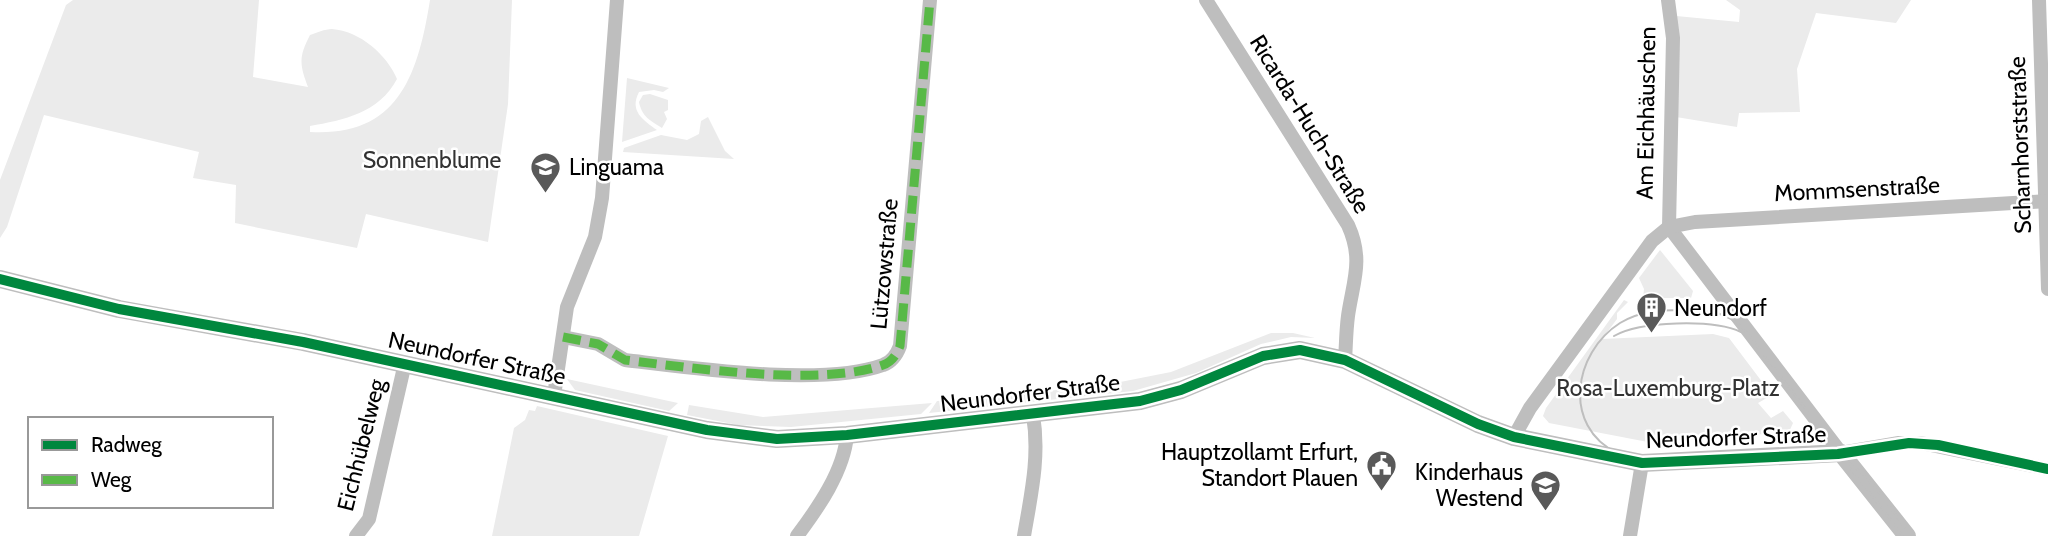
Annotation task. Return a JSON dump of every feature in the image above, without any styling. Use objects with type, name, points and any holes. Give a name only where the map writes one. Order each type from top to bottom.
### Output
[{"type":"street","points":[[554,396],[567,307],[595,237],[602,198],[617,0]]},
{"type":"street","name":"Lützowstraße","points":[[563,337],[598,344],[625,360],[817,376],[884,365],[895,357],[900,346],[930,0]]},
{"type":"street","name":"Ricarda-Huch-Straße","points":[[1206,0],[1348,225],[1356,244],[1358,267],[1348,316],[1345,360]]},
{"type":"street","name":"Am Eichhäuschen","points":[[1668,0],[1672,38],[1669,227]]},
{"type":"street","name":"Scharnhorststraße","points":[[2039,0],[2048,289]]},
{"type":"street","name":"Mommsenstraße","points":[[1669,227],[1731,218],[2046,201]]},
{"type":"street","points":[[1514,437],[1530,408],[1652,241],[1669,227],[1907,536]]},
{"type":"street","name":"Neundorfer Straße","points":[[0,279],[119,309],[405,363],[706,430],[755,438],[848,435],[1140,401],[1181,390],[1281,351],[1314,351],[1345,360],[1478,424],[1514,437],[1642,464],[1841,453],[1899,443],[1921,443],[2048,469]]},
{"type":"street","name":"Eichhübelweg","points":[[356,536],[369,519],[405,363]]},
{"type":"street","points":[[1024,536],[1036,463],[1037,438],[1032,415]]},
{"type":"street","points":[[797,536],[828,488],[845,450],[848,435]]},
{"type":"street","points":[[1630,536],[1642,464]]},
{"type":"green space","name":"Sonnenblume","points":[[73,0],[259,0],[253,77],[308,87],[302,61],[310,35],[332,29],[362,39],[387,61],[397,79],[381,100],[371,107],[348,117],[310,126],[310,132],[340,131],[365,124],[384,112],[399,96],[419,53],[430,0],[512,0],[508,104],[488,242],[366,214],[357,248],[235,223],[236,185],[193,178],[199,152],[44,115],[7,227],[0,238],[0,180],[66,5]]},
{"type":"green space","points":[[1726,0],[1911,0],[1896,23],[1816,13],[1797,69],[1800,112],[1739,113],[1737,127],[1676,117],[1676,16],[1739,22],[1740,10]]},
{"type":"green space","points":[[627,78],[669,88],[663,92],[639,92],[636,99],[637,110],[643,119],[657,130],[622,142]]},
{"type":"green space","points":[[650,94],[668,100],[668,110],[664,112],[667,119],[662,128],[647,118],[640,107],[639,102],[643,95]]},
{"type":"green space","points":[[708,117],[725,151],[734,159],[623,152],[624,148],[661,135],[687,140],[699,134],[701,121]]},
{"type":"green space","points":[[1660,250],[1693,291],[1691,298],[1643,298],[1644,289],[1639,278]]},
{"type":"green space","name":"Rosa-Luxemburg-Platz","points":[[1624,300],[1628,302],[1617,313],[1617,319],[1602,339],[1713,334],[1729,338],[1772,395],[1758,403],[1771,418],[1783,411],[1793,423],[1789,432],[1653,443],[1549,423],[1543,416],[1546,408]]},
{"type":"green space","points":[[1271,333],[1293,333],[1315,338],[1291,337],[1261,344],[1196,373],[1133,391],[929,413],[937,401],[1100,386],[1171,372]]},
{"type":"green space","points":[[567,379],[678,403],[669,411],[575,390]]},
{"type":"green space","points":[[932,403],[921,414],[791,427],[738,425],[687,415],[689,405],[763,417]]},
{"type":"green space","points":[[537,406],[668,436],[639,536],[492,536],[514,428],[525,420],[529,410],[535,411]]},
{"type":"tram line","points":[[1903,536],[1863,484],[1847,464],[1838,454],[1752,338],[1733,320],[1721,314],[1701,310],[1650,312],[1620,323],[1604,336],[1592,352],[1580,389],[1581,408],[1588,426],[1599,441],[1617,453],[1658,462],[1712,461],[1812,451],[1829,454],[1844,460],[1870,481],[1911,536]]},
{"type":"tram line","points":[[1614,336],[1641,327],[1677,324],[1713,325],[1741,332]]},
{"type":"marked path","points":[[563,337],[598,344],[625,360],[756,374],[826,375],[857,371],[892,360],[900,346],[930,0]]},
{"type":"cycle path","points":[[0,279],[119,309],[303,342],[707,430],[777,439],[847,435],[1140,401],[1181,390],[1263,356],[1300,350],[1345,360],[1478,424],[1514,437],[1642,463],[1838,454],[1909,443],[1938,445],[2048,469]]},
{"type":"place","name":"Linguama","points":[[546,194]]},
{"type":"place","name":"Neundorf","points":[[1651,335]]},
{"type":"place","name":"Hauptzollamt Erfurt, Standort Plauen","points":[[1381,492]]},
{"type":"place","name":"Kinderhaus Westend","points":[[1546,512]]}]
